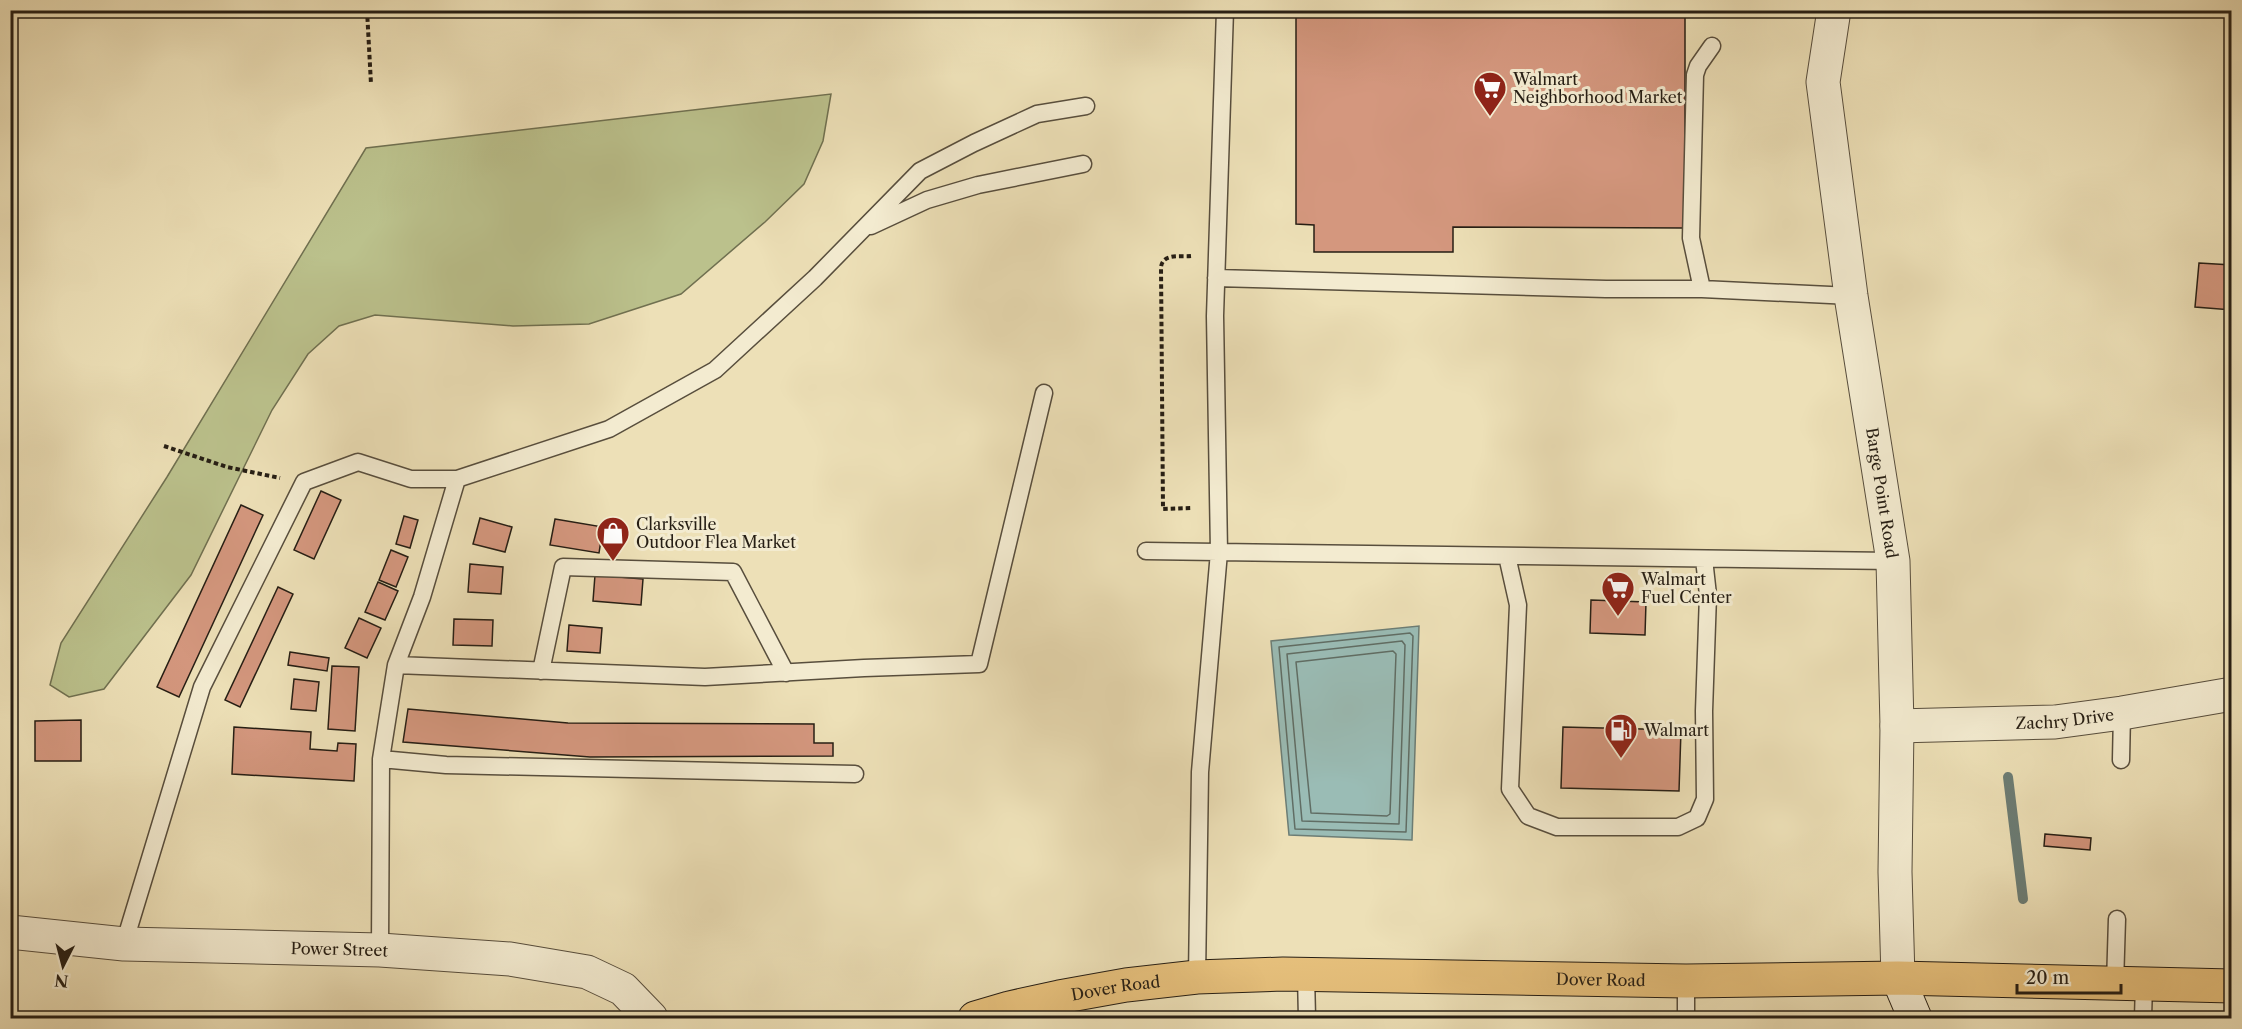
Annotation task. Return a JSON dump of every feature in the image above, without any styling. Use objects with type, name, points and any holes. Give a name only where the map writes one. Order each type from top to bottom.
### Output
[{"type":"main road","name":"Dover Road","points":[[975,1018],[1059,997],[1197,976],[1283,974],[1686,981],[1898,978],[2232,986]]},
{"type":"street","name":"Barge Point Road","points":[[1834,10],[1823,82],[1851,296],[1893,561],[1897,726],[1895,872],[1898,978]]},
{"type":"street","name":"Zachry Drive","points":[[1897,726],[2055,722],[2232,694]]},
{"type":"street","name":"Power Street","points":[[10,932],[124,944],[380,950],[510,959],[587,972],[623,989],[651,1018]]},
{"type":"street","points":[[1898,978],[1916,1018]]},
{"type":"lane","points":[[1197,976],[1200,772],[1219,552],[1216,278],[1225,10]]},
{"type":"lane","points":[[1702,289],[1690,238],[1695,75],[1698,66],[1712,46]]},
{"type":"lane","points":[[124,944],[202,687],[304,482],[358,462],[411,479],[457,480],[609,429],[715,370],[815,278],[920,171],[1037,114],[1086,106]]},
{"type":"lane","points":[[862,230],[927,200],[978,185],[1083,164]]},
{"type":"lane","points":[[1216,278],[1573,288],[1702,289],[1851,296]]},
{"type":"lane","points":[[396,665],[705,677],[980,664],[1044,393]]},
{"type":"lane","points":[[380,950],[381,759],[396,665],[422,597],[457,480]]},
{"type":"lane","points":[[1146,551],[1893,561]]},
{"type":"lane","points":[[1508,556],[1518,605],[1510,789],[1528,816],[1557,827],[1678,827],[1696,818],[1705,799],[1704,711],[1708,595],[1704,559]]},
{"type":"lane","points":[[542,671],[564,567],[733,572],[786,673]]},
{"type":"lane","points":[[2121,760],[2122,713]]},
{"type":"lane","points":[[381,759],[447,765],[855,774]]},
{"type":"lane","points":[[2117,920],[2130,984],[2143,1018]]},
{"type":"lane","points":[[1306,975],[1307,1018]]},
{"type":"lane","points":[[1686,981],[1686,1018]]},
{"type":"path","points":[[367,10],[371,84]]},
{"type":"path","points":[[1182,552],[1180,527],[1186,528],[1193,525],[1195,518],[1193,508],[1164,509],[1161,267],[1166,257],[1218,255]]},
{"type":"path","points":[[164,446],[227,467],[304,482]]},
{"type":"green space","points":[[831,94],[823,141],[804,184],[765,222],[681,294],[589,324],[513,326],[375,315],[339,326],[308,354],[272,410],[191,575],[104,689],[69,697],[50,685],[61,643],[167,477],[366,148]]},
{"type":"water","points":[[1419,626],[1412,840],[1289,835],[1271,641]]},
{"type":"building","name":"Walmart Neighborhood Market","points":[[1296,10],[1685,10],[1685,228],[1453,227],[1453,252],[1314,252],[1314,225],[1296,224]]},
{"type":"building","points":[[2199,263],[2232,265],[2232,310],[2195,307]]},
{"type":"building","points":[[321,491],[341,500],[314,559],[294,550]]},
{"type":"building","points":[[241,505],[263,515],[179,697],[157,687]]},
{"type":"building","points":[[404,516],[418,520],[410,548],[396,544]]},
{"type":"building","points":[[480,518],[512,527],[505,552],[473,544]]},
{"type":"building","points":[[555,519],[603,527],[599,553],[550,545]]},
{"type":"building","points":[[391,550],[408,557],[396,587],[379,580]]},
{"type":"building","points":[[470,564],[503,567],[501,594],[468,592]]},
{"type":"building","points":[[595,575],[643,579],[641,605],[593,601]]},
{"type":"building","points":[[378,582],[398,591],[385,620],[365,612]]},
{"type":"building","points":[[278,587],[293,594],[240,707],[225,700]]},
{"type":"building","name":"Walmart Fuel Center","points":[[1591,600],[1646,602],[1645,635],[1590,633]]},
{"type":"building","points":[[359,618],[381,628],[367,658],[345,648]]},
{"type":"building","points":[[454,619],[493,620],[492,646],[453,645]]},
{"type":"building","points":[[569,625],[602,628],[600,653],[567,651]]},
{"type":"building","points":[[290,652],[329,658],[327,671],[288,665]]},
{"type":"building","points":[[332,666],[359,667],[355,731],[328,729]]},
{"type":"building","points":[[294,679],[319,682],[316,711],[291,709]]},
{"type":"building","points":[[408,709],[568,723],[814,724],[814,743],[833,743],[833,756],[590,757],[403,742]]},
{"type":"building","points":[[81,720],[81,761],[35,761],[35,721]]},
{"type":"building","points":[[234,727],[311,732],[310,749],[337,751],[338,743],[356,744],[354,781],[232,774]]},
{"type":"building","name":"Walmart","points":[[1563,727],[1681,730],[1679,791],[1561,788]]},
{"type":"building","points":[[2045,834],[2091,838],[2090,850],[2044,846]]},
{"type":"waterway","points":[[2008,777],[2023,899]]},
{"type":"place","name":"Walmart Neighborhood Market","points":[[1490,117]]},
{"type":"place","name":"Clarksville Outdoor Flea Market","points":[[613,562]]},
{"type":"place","name":"Walmart Fuel Center","points":[[1618,617]]},
{"type":"place","name":"Walmart","points":[[1621,759]]}]
